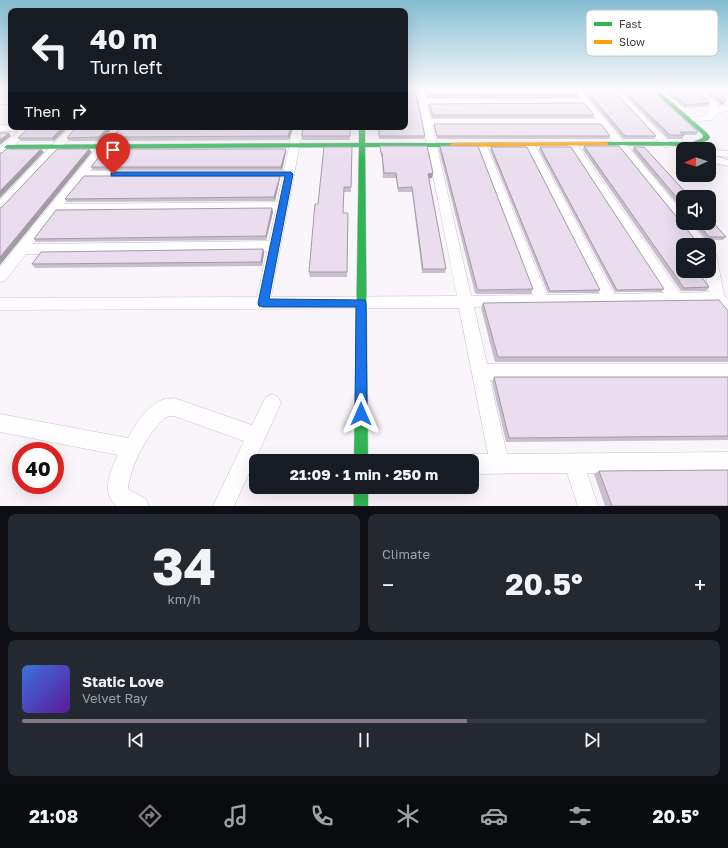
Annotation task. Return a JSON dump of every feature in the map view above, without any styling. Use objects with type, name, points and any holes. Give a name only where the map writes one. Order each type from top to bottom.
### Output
[{"type":"street","points":[[425,114],[500,464]]},
{"type":"street","points":[[597,114],[676,212]]},
{"type":"street","points":[[637,114],[667,145]]},
{"type":"street","points":[[681,114],[707,137],[702,142]]},
{"type":"street","points":[[688,120],[709,118],[712,114]]},
{"type":"street","points":[[427,122],[603,122]]},
{"type":"street","points":[[3,150],[25,130]]},
{"type":"street","points":[[0,207],[72,130]]},
{"type":"street","points":[[0,277],[117,130]]},
{"type":"street","points":[[263,303],[297,130]]},
{"type":"street","points":[[361,454],[362,130]]},
{"type":"street","points":[[530,145],[610,300]]},
{"type":"street","points":[[574,145],[676,298]]},
{"type":"street","points":[[482,146],[542,300]]},
{"type":"street","points":[[3,150],[56,147],[676,146]]},
{"type":"street","points":[[716,153],[728,154]]},
{"type":"street","points":[[716,160],[728,163]]},
{"type":"street","points":[[81,174],[289,174]]},
{"type":"street","points":[[54,208],[282,206]]},
{"type":"street","points":[[690,230],[697,238]]},
{"type":"street","points":[[22,249],[274,246]]},
{"type":"street","points":[[713,278],[717,298],[728,309]]},
{"type":"street","points":[[0,304],[361,303],[717,298]]},
{"type":"street","points":[[480,372],[728,372]]},
{"type":"street","points":[[223,506],[272,403]]},
{"type":"street","points":[[139,506],[123,499],[117,493],[120,474],[126,458],[144,429],[164,408],[174,407],[256,436]]},
{"type":"street","points":[[0,423],[132,448]]},
{"type":"street","points":[[479,464],[728,462]]},
{"type":"street","points":[[574,463],[588,506]]},
{"type":"street","points":[[361,494],[361,506]]},
{"type":"building","points":[[408,114],[420,114],[425,136],[379,136],[379,130],[408,130]]},
{"type":"building","points":[[432,114],[593,114],[594,115],[433,115]]},
{"type":"building","points":[[606,114],[635,114],[656,136],[625,136]]},
{"type":"building","points":[[648,114],[678,114],[698,132],[680,132],[684,135],[670,135]]},
{"type":"building","points":[[434,124],[601,124],[610,136],[437,136]]},
{"type":"building","points":[[27,130],[60,130],[52,138],[18,138]]},
{"type":"building","points":[[74,130],[105,130],[99,137],[67,138]]},
{"type":"building","points":[[119,130],[290,130],[288,136],[113,137]]},
{"type":"building","points":[[303,130],[350,130],[350,136],[302,136]]},
{"type":"building","points":[[0,133],[9,133],[0,140]]},
{"type":"building","points":[[380,146],[427,146],[433,173],[428,174],[446,269],[423,269],[412,187],[398,188],[396,173],[384,173]]},
{"type":"building","points":[[440,146],[478,146],[533,289],[479,290],[477,288]]},
{"type":"building","points":[[584,146],[619,146],[676,216],[676,230],[687,230],[694,238],[676,238],[676,277]]},
{"type":"building","points":[[324,147],[352,147],[351,187],[344,187],[343,213],[348,213],[347,272],[309,272],[315,204],[318,204]]},
{"type":"building","points":[[491,147],[527,147],[600,290],[550,291]]},
{"type":"building","points":[[540,147],[571,147],[664,289],[617,290]]},
{"type":"building","points":[[634,147],[644,147],[684,190],[676,190],[676,197]]},
{"type":"building","points":[[6,149],[41,149],[0,191],[0,153]]},
{"type":"building","points":[[57,149],[89,149],[0,257],[0,208]]},
{"type":"building","points":[[105,149],[286,149],[281,167],[91,167]]},
{"type":"building","points":[[84,176],[280,176],[274,197],[65,199]]},
{"type":"building","points":[[272,208],[266,236],[34,239],[56,210]]},
{"type":"building","points":[[716,226],[726,237],[709,237],[704,230],[716,230]]},
{"type":"building","points":[[263,249],[261,262],[32,264],[41,252]]},
{"type":"building","points":[[677,278],[702,278],[709,287],[684,288]]},
{"type":"building","points":[[719,300],[728,311],[728,357],[498,357],[483,303]]},
{"type":"building","points":[[494,377],[728,377],[728,436],[509,438]]},
{"type":"building","points":[[728,470],[728,506],[612,506],[599,471]]},
{"type":"traffic: fast","points":[[606,144],[694,144],[706,139],[707,137],[705,134],[682,114]]},
{"type":"traffic: fast","points":[[361,454],[362,130]]},
{"type":"traffic: fast","points":[[7,147],[452,145]]},
{"type":"traffic: fast","points":[[361,494],[361,506]]},
{"type":"traffic: slow","points":[[452,145],[606,144]]},
{"type":"route","points":[[113,174],[289,174],[263,303],[361,303],[361,414]]}]
